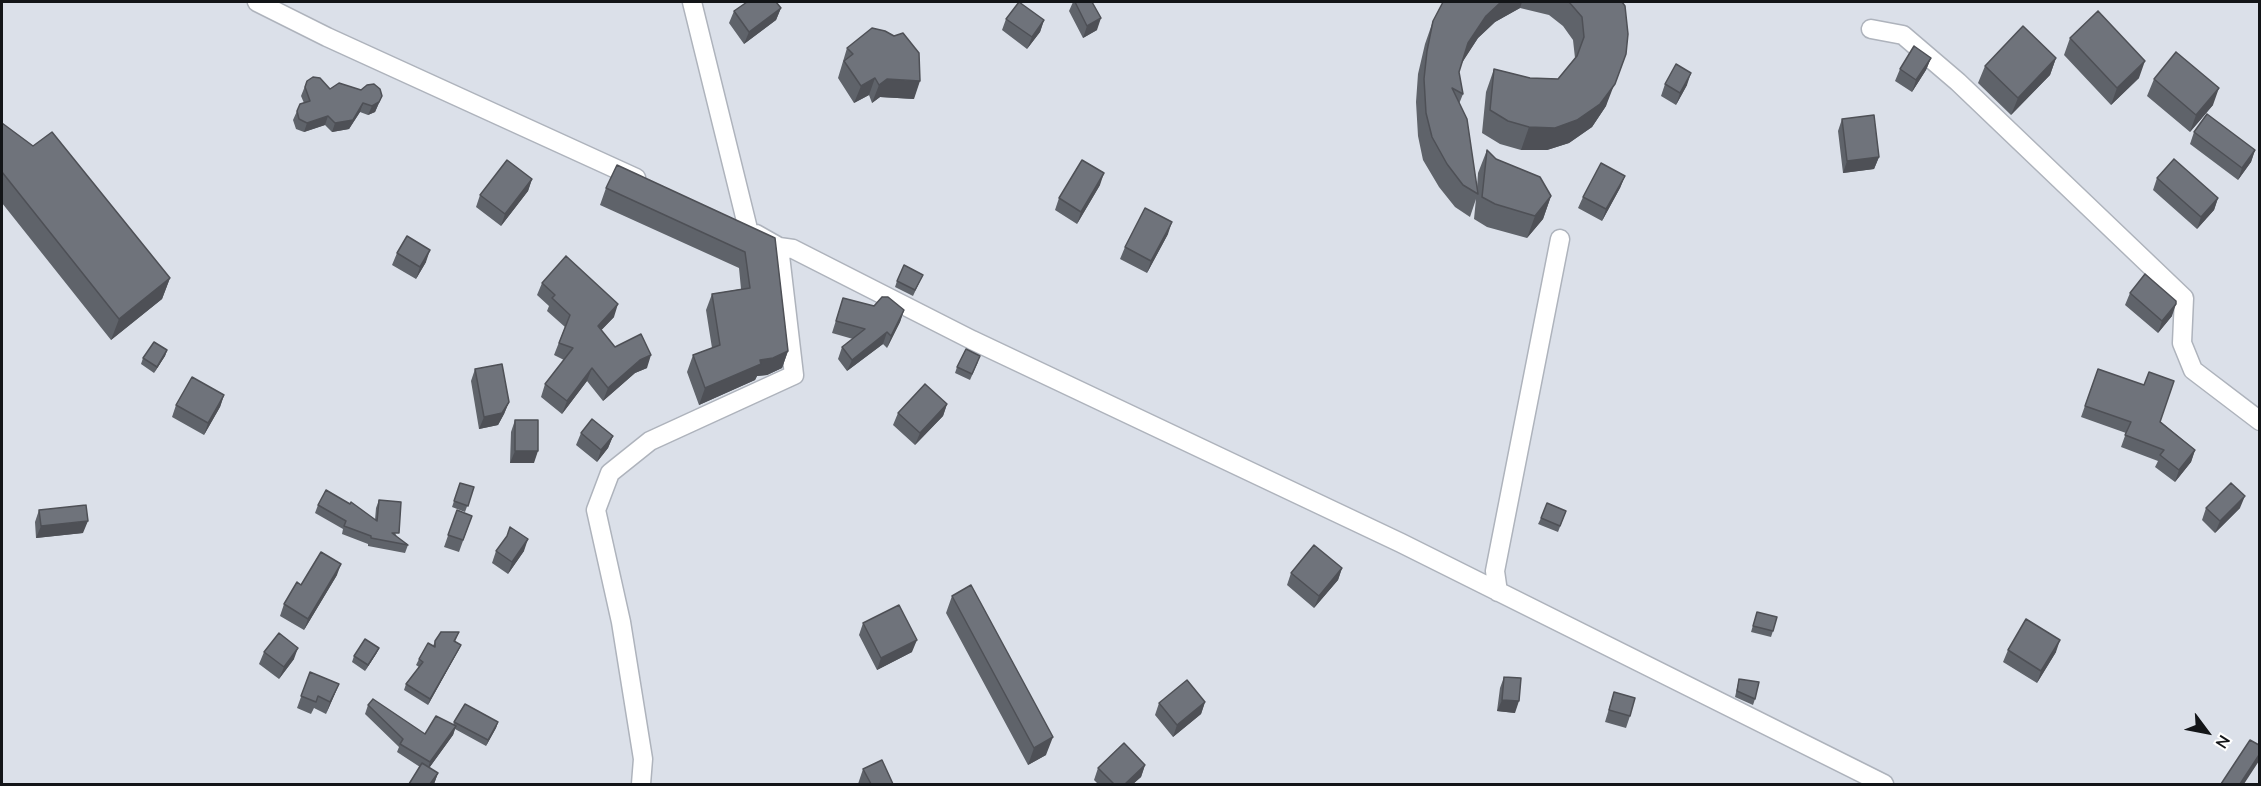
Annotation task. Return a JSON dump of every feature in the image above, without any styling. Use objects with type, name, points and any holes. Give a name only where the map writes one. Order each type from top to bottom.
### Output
[{"type":"street","points":[[257,2],[327,37],[651,184]]},
{"type":"street","points":[[692,2],[748,229]]},
{"type":"street","points":[[1871,29],[1903,35],[1958,82],[2184,298],[2182,343],[2193,370],[2259,421]]},
{"type":"street","points":[[727,219],[779,248],[793,249],[972,340],[1401,543],[1884,784]]},
{"type":"street","points":[[1498,592],[1495,571],[1560,240]]},
{"type":"street","points":[[641,784],[643,759],[621,622],[596,510],[610,473],[650,441],[794,375],[779,248]]},
{"type":"building","points":[[747,2],[776,2],[781,8],[749,32],[734,11]]},
{"type":"building","points":[[1019,2],[1044,20],[1032,37],[1006,19]]},
{"type":"building","points":[[1075,2],[1092,2],[1101,18],[1087,26]]},
{"type":"building","points":[[1443,2],[1501,2],[1486,16],[1468,43],[1459,72],[1463,94],[1452,88],[1467,119],[1478,194],[1463,185],[1447,164],[1432,137],[1426,113],[1424,79],[1427,51],[1433,21]]},
{"type":"building","points":[[1569,2],[1622,2],[1625,6],[1628,34],[1626,54],[1615,84],[1600,104],[1577,120],[1555,128],[1529,127],[1508,121],[1490,110],[1494,69],[1530,78],[1558,79],[1577,56],[1584,37],[1582,17]]},
{"type":"building","points":[[2098,11],[2145,61],[2117,88],[2070,38]]},
{"type":"building","points":[[2023,26],[2056,58],[2018,98],[1985,66]]},
{"type":"building","points":[[872,28],[894,36],[903,33],[919,53],[920,81],[887,79],[879,85],[875,78],[861,86],[844,61],[853,54],[847,48]]},
{"type":"building","points":[[1914,46],[1931,58],[1916,80],[1900,69]]},
{"type":"building","points":[[2176,52],[2219,88],[2196,115],[2154,79]]},
{"type":"building","points":[[1676,64],[1691,73],[1680,93],[1665,84]]},
{"type":"building","points":[[313,77],[320,78],[330,89],[339,83],[361,90],[367,85],[374,84],[380,89],[382,96],[379,102],[372,106],[363,103],[353,120],[335,123],[328,116],[307,123],[299,119],[297,111],[300,104],[310,101],[305,87],[307,81]]},
{"type":"building","points":[[2207,114],[2255,150],[2242,168],[2194,132]]},
{"type":"building","points":[[1874,115],[1879,157],[1847,161],[1842,119]]},
{"type":"building","points":[[2,123],[33,146],[52,132],[170,278],[119,319],[2,172]]},
{"type":"building","points":[[1487,150],[1496,159],[1540,177],[1551,196],[1535,216],[1495,204],[1482,197]]},
{"type":"building","points":[[2174,159],[2218,198],[2201,217],[2157,178]]},
{"type":"building","points":[[507,160],[532,179],[505,214],[480,195]]},
{"type":"building","points":[[1082,160],[1104,173],[1081,212],[1059,198]]},
{"type":"building","points":[[1601,163],[1625,176],[1606,209],[1583,197]]},
{"type":"building","points":[[617,165],[775,238],[788,351],[773,358],[760,360],[761,364],[705,388],[693,355],[720,345],[712,294],[750,288],[745,252],[606,188]]},
{"type":"building","points":[[1145,208],[1172,222],[1151,261],[1125,247]]},
{"type":"building","points":[[407,236],[430,250],[420,267],[397,253]]},
{"type":"building","points":[[566,256],[618,304],[598,326],[615,347],[641,334],[651,355],[640,360],[608,388],[592,368],[567,401],[545,384],[573,348],[559,343],[570,315],[552,298],[555,295],[542,283]]},
{"type":"building","points":[[904,265],[923,275],[915,290],[897,281]]},
{"type":"building","points":[[2145,274],[2176,301],[2162,321],[2130,293]]},
{"type":"building","points":[[882,297],[888,297],[904,310],[891,336],[887,332],[852,360],[842,347],[865,329],[836,321],[843,298],[874,306]]},
{"type":"building","points":[[154,342],[167,350],[157,367],[143,358]]},
{"type":"building","points":[[966,349],[980,356],[972,374],[957,367]]},
{"type":"building","points":[[502,364],[509,402],[502,413],[484,417],[475,369]]},
{"type":"building","points":[[2098,369],[2144,385],[2149,372],[2174,381],[2160,422],[2195,450],[2179,470],[2160,455],[2164,450],[2125,435],[2131,422],[2085,406]]},
{"type":"building","points":[[192,377],[224,395],[208,423],[176,405]]},
{"type":"building","points":[[925,384],[947,404],[920,433],[898,413]]},
{"type":"building","points":[[592,419],[613,436],[601,450],[581,433]]},
{"type":"building","points":[[515,420],[538,420],[538,451],[515,451]]},
{"type":"building","points":[[460,483],[474,487],[468,506],[454,501]]},
{"type":"building","points":[[2231,483],[2245,496],[2220,521],[2206,508]]},
{"type":"building","points":[[326,490],[350,504],[351,502],[377,521],[379,500],[401,502],[399,533],[392,533],[408,545],[371,538],[371,536],[344,526],[346,521],[318,505]]},
{"type":"building","points":[[1547,503],[1566,511],[1560,526],[1541,518]]},
{"type":"building","points":[[86,505],[88,521],[41,526],[39,510]]},
{"type":"building","points":[[457,510],[472,516],[463,540],[448,535]]},
{"type":"building","points":[[510,527],[528,539],[512,562],[496,551],[507,536]]},
{"type":"building","points":[[1314,545],[1342,568],[1319,596],[1291,573]]},
{"type":"building","points":[[321,552],[341,564],[308,619],[284,604],[297,582],[301,585]]},
{"type":"building","points":[[971,585],[1053,737],[1034,748],[952,596]]},
{"type":"building","points":[[899,605],[917,640],[881,658],[863,623]]},
{"type":"building","points":[[1757,612],[1777,617],[1773,631],[1753,626]]},
{"type":"building","points":[[2026,619],[2060,640],[2041,671],[2008,650]]},
{"type":"building","points":[[441,632],[459,632],[454,641],[461,645],[430,699],[406,684],[423,662],[419,659],[428,643],[435,647],[435,641]]},
{"type":"building","points":[[279,633],[298,648],[284,667],[264,652]]},
{"type":"building","points":[[365,639],[379,648],[368,665],[354,656]]},
{"type":"building","points":[[310,672],[339,684],[330,702],[318,696],[316,702],[301,696]]},
{"type":"building","points":[[1504,677],[1521,678],[1519,701],[1502,700]]},
{"type":"building","points":[[1739,679],[1759,682],[1755,699],[1737,691]]},
{"type":"building","points":[[1187,680],[1205,702],[1177,725],[1159,703]]},
{"type":"building","points":[[1614,692],[1635,698],[1630,716],[1609,710]]},
{"type":"building","points":[[373,699],[425,734],[436,716],[456,726],[430,762],[400,744],[403,739],[368,705]]},
{"type":"building","points":[[465,704],[498,722],[488,740],[454,722]]},
{"type":"building","points":[[2250,740],[2259,745],[2259,755],[2240,784],[2221,784]]},
{"type":"building","points":[[1124,743],[1145,765],[1125,784],[1114,784],[1098,768]]},
{"type":"building","points":[[882,760],[893,784],[871,784],[863,769]]},
{"type":"building","points":[[422,763],[438,773],[430,784],[409,784]]}]
